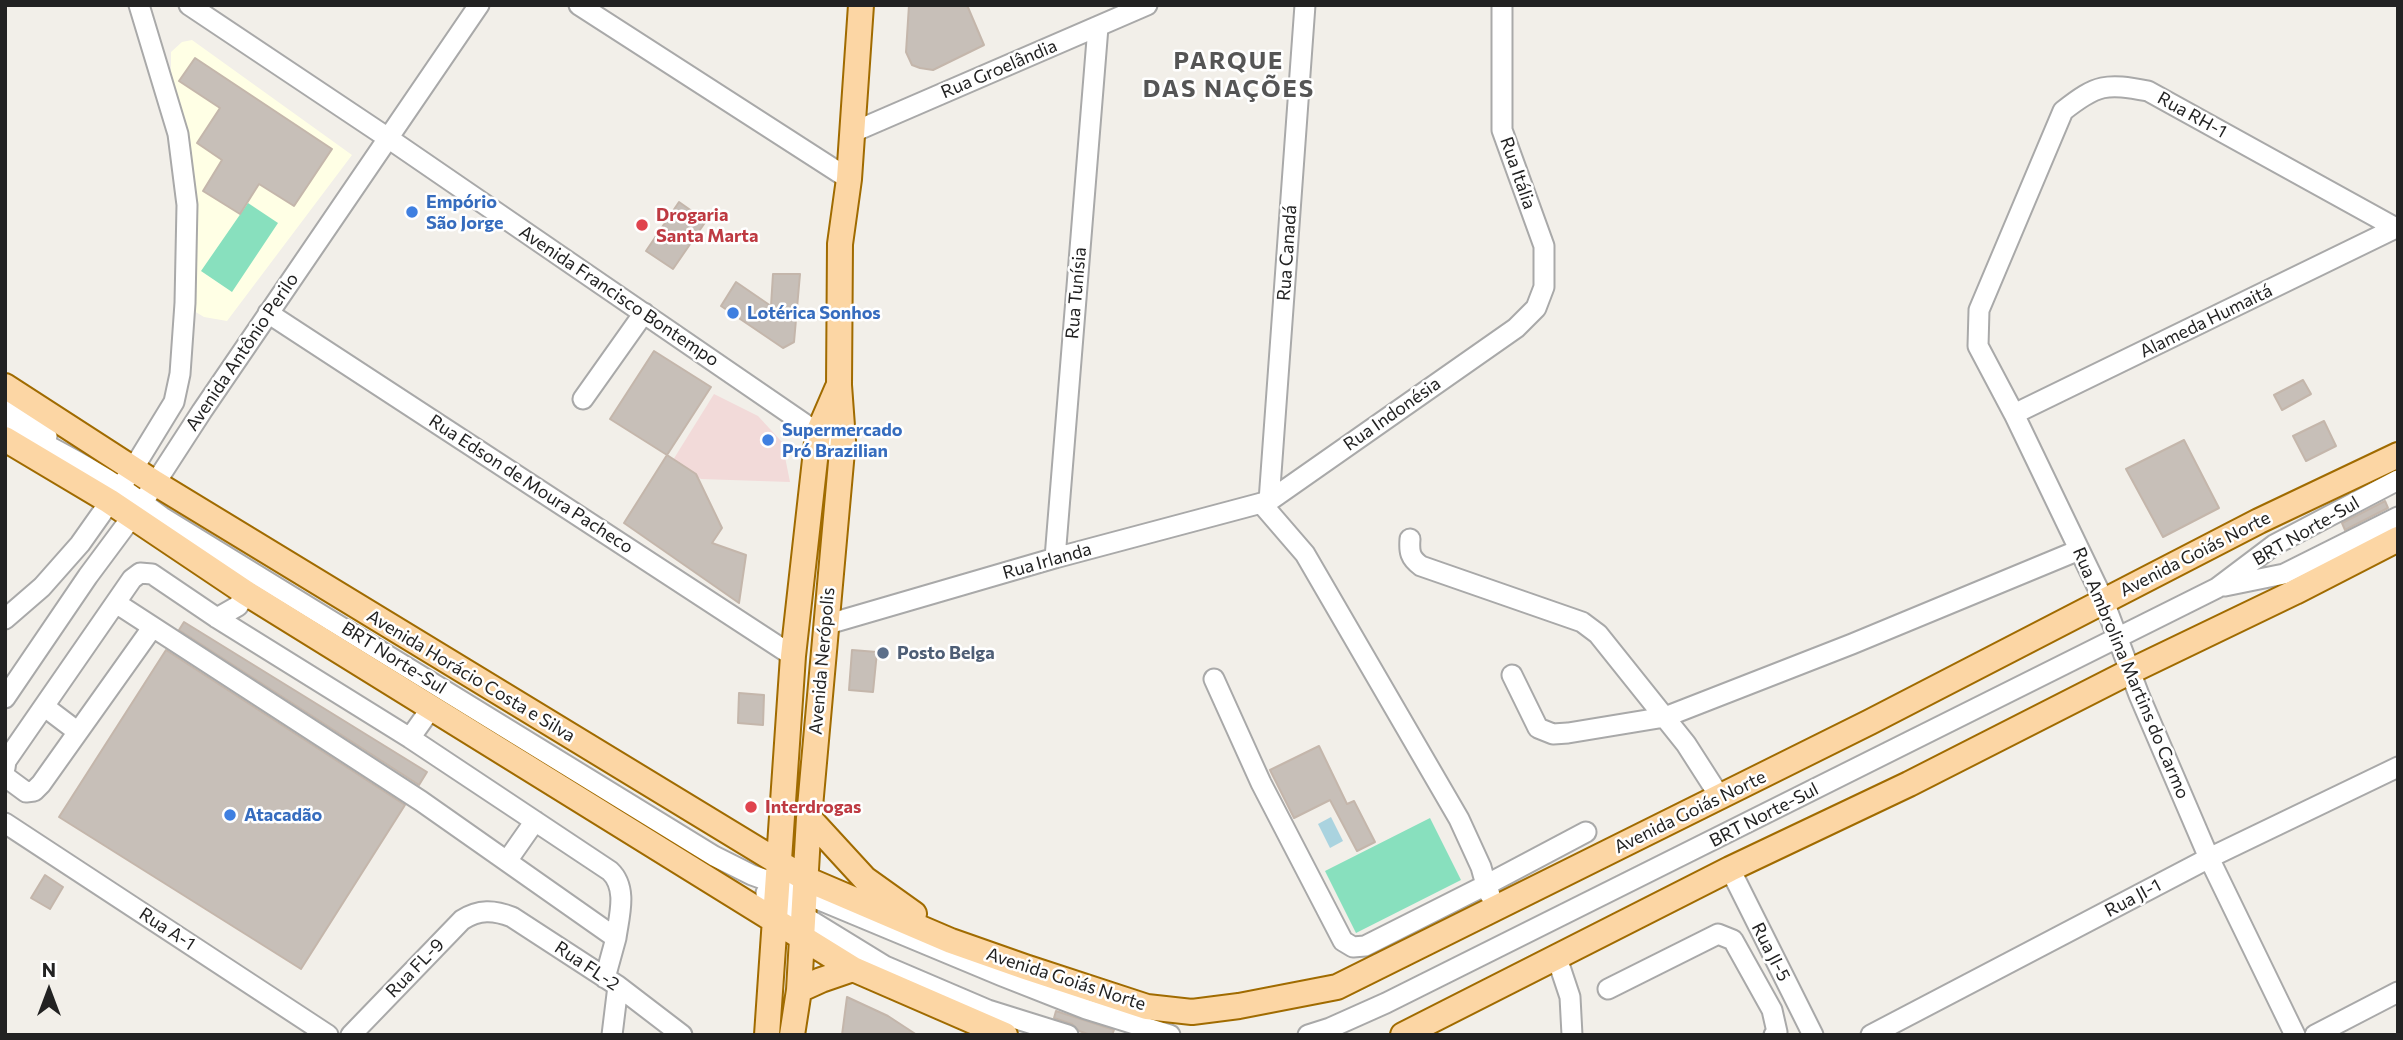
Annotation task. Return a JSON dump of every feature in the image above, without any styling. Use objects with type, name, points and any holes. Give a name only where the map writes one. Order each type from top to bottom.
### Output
[{"type":"main road","name":"Avenida Nerópolis","points":[[792,1035],[799,990],[809,818],[843,440],[839,385],[840,244],[849,180],[861,5]]},
{"type":"main road","name":"Avenida Nerópolis","points":[[767,1035],[793,656],[818,433],[839,385]]},
{"type":"main road","name":"Avenida Horácio Costa e Silva","points":[[5,386],[143,501],[776,892],[804,906],[951,942]]},
{"type":"main road","name":"Avenida Horácio Costa e Silva","points":[[5,439],[121,485],[143,501],[246,593],[731,895],[776,892],[804,906],[853,969]]},
{"type":"main road","name":"Avenida Goiás Norte","points":[[951,942],[1147,1007],[1192,1012],[1337,987],[1882,716],[2103,600],[2328,487],[2398,455]]},
{"type":"main road","points":[[1403,1035],[1730,869],[1909,784],[2398,539]]},
{"type":"main road","points":[[809,818],[865,879],[951,942]]},
{"type":"main road","points":[[731,895],[773,957]]},
{"type":"main road","points":[[799,990],[821,979],[853,969],[1005,1035]]},
{"type":"street","points":[[5,619],[49,579],[80,544],[174,402],[180,374],[185,303],[187,205],[178,134],[139,5]]},
{"type":"street","name":"Avenida Francisco Bontempo","points":[[188,5],[388,138],[818,433],[843,440]]},
{"type":"street","name":"Avenida Antônio Perilo","points":[[5,698],[12,677],[143,501],[479,5]]},
{"type":"street","points":[[579,5],[849,180]]},
{"type":"street","name":"Rua Groelândia","points":[[852,133],[1147,5]]},
{"type":"street","name":"Rua Canadá","points":[[1265,502],[1305,5]]},
{"type":"street","name":"Rua Itália","points":[[1502,5],[1503,130],[1544,246],[1544,287],[1536,308],[1516,328]]},
{"type":"street","name":"Rua Tunísia","points":[[1055,558],[1098,27]]},
{"type":"street","name":"Rua RH-1","points":[[1979,310],[2063,111],[2088,91],[2119,85],[2148,91],[2397,228]]},
{"type":"street","name":"Alameda Humaitá","points":[[2014,414],[2397,228]]},
{"type":"street","name":"Rua Ambrolina Martins do Carmo","points":[[1979,310],[1978,346],[2014,414],[2103,600],[2139,695],[2208,858],[2295,1035]]},
{"type":"street","name":"Rua Edson de Moura Pacheco","points":[[268,313],[793,656]]},
{"type":"street","points":[[583,399],[644,313]]},
{"type":"street","name":"Rua Indonésia","points":[[1265,502],[1516,328]]},
{"type":"street","points":[[174,402],[202,411]]},
{"type":"street","points":[[5,404],[75,458]]},
{"type":"street","points":[[5,424],[75,458],[121,485]]},
{"type":"street","name":"BRT Norte-Sul","points":[[1308,1035],[1331,1028],[1386,1003],[2217,588],[2274,545],[2398,480]]},
{"type":"street","name":"BRT Norte-Sul","points":[[143,501],[162,517],[776,892]]},
{"type":"street","points":[[1265,502],[1305,554],[1459,819],[1497,908]]},
{"type":"street","name":"Rua Irlanda","points":[[825,625],[1055,558],[1265,502]]},
{"type":"street","name":"BRT Norte-Sul","points":[[2217,588],[2284,574],[2398,517]]},
{"type":"street","points":[[1410,539],[1409,551],[1413,560],[1421,566],[1582,622],[1598,634],[1686,744],[1720,797]]},
{"type":"street","points":[[1511,675],[1538,728],[1553,734],[1665,717],[1852,644],[2079,550]]},
{"type":"street","points":[[5,768],[6,761],[132,579],[140,573],[152,574],[217,618],[410,738],[618,878],[621,904],[612,982],[612,1035]]},
{"type":"street","points":[[217,618],[238,606],[246,593]]},
{"type":"street","points":[[116,603],[422,801],[616,938]]},
{"type":"street","points":[[5,774],[26,792],[34,791],[152,628]]},
{"type":"street","points":[[1214,679],[1261,783],[1343,941],[1353,947],[1365,946],[1586,832]]},
{"type":"street","points":[[45,707],[78,732]]},
{"type":"street","points":[[410,738],[432,707]]},
{"type":"street","name":"Rua JI-1","points":[[1871,1035],[2208,858],[2398,767]]},
{"type":"street","points":[[507,861],[536,821]]},
{"type":"street","name":"Rua A-1","points":[[5,824],[328,1035]]},
{"type":"street","name":"Rua JI-5","points":[[1730,869],[1812,1035]]},
{"type":"street","points":[[804,906],[885,966],[988,1010],[1068,1035]]},
{"type":"street","points":[[804,906],[1086,1009],[1170,1035]]},
{"type":"street","name":"Rua FL-2","points":[[485,912],[498,912],[512,917],[612,982],[682,1035]]},
{"type":"street","name":"Rua FL-9","points":[[363,1031],[462,920],[472,913],[485,912]]},
{"type":"street","points":[[1608,989],[1718,934],[1732,940],[1772,1010],[1777,1032],[1774,1035]]},
{"type":"street","points":[[1557,958],[1570,997],[1572,1035]]},
{"type":"street","points":[[2315,1035],[2398,992]]},
{"type":"shaded area","points":[[192,40],[352,155],[227,321],[204,317],[189,308],[191,198],[171,72],[171,52],[182,42]]},
{"type":"shaded area","points":[[714,394],[758,416],[782,442],[790,482],[701,479],[673,460]]},
{"type":"green space","points":[[248,203],[278,223],[232,292],[201,271]]},
{"type":"green space","points":[[1430,818],[1461,880],[1356,933],[1325,871]]},
{"type":"water","points":[[1331,817],[1343,841],[1330,848],[1318,824]]},
{"type":"building","points":[[909,5],[967,5],[984,45],[933,70],[912,65],[906,52]]},
{"type":"building","points":[[195,58],[332,149],[294,206],[259,184],[240,214],[203,191],[222,160],[197,143],[220,108],[179,81]]},
{"type":"building","points":[[679,202],[706,221],[673,269],[646,251]]},
{"type":"building","points":[[773,274],[800,274],[794,342],[783,348],[721,306],[736,282],[771,306]]},
{"type":"building","points":[[654,351],[711,387],[667,455],[610,419]]},
{"type":"building","points":[[2303,380],[2311,394],[2282,410],[2274,395]]},
{"type":"building","points":[[2324,421],[2336,446],[2306,461],[2293,436]]},
{"type":"building","points":[[2184,440],[2219,508],[2163,537],[2126,469]]},
{"type":"building","points":[[667,455],[696,474],[722,528],[712,543],[746,555],[739,603],[624,523]]},
{"type":"building","points":[[2385,501],[2388,508],[2345,530],[2342,523]]},
{"type":"building","points":[[184,622],[427,772],[419,785],[179,630]]},
{"type":"building","name":"Atacadão","points":[[166,650],[405,805],[301,969],[59,817]]},
{"type":"building","points":[[852,650],[877,652],[873,692],[849,690]]},
{"type":"building","points":[[739,693],[764,695],[763,725],[738,723]]},
{"type":"building","points":[[1319,746],[1347,804],[1354,801],[1375,842],[1357,851],[1330,800],[1294,818],[1270,770]]},
{"type":"building","points":[[45,875],[63,887],[50,909],[31,898]]},
{"type":"building","points":[[847,997],[888,1016],[917,1035],[842,1035]]},
{"type":"building","points":[[1056,1011],[1114,1030],[1112,1035],[1091,1035],[1054,1018]]},
{"type":"place","name":"Empório São Jorge","points":[[412,212]]},
{"type":"place","name":"Drogaria Santa Marta","points":[[642,225]]},
{"type":"place","name":"Lotérica Sonhos","points":[[733,313]]},
{"type":"place","name":"Supermercado Pró Brazilian","points":[[768,440]]},
{"type":"place","name":"Posto Belga","points":[[883,653]]},
{"type":"place","name":"Interdrogas","points":[[751,807]]},
{"type":"place","name":"Atacadão","points":[[230,815]]},
{"type":"district","name":"PARQUE DAS NAÇÕES","points":[[1229,75]]}]
